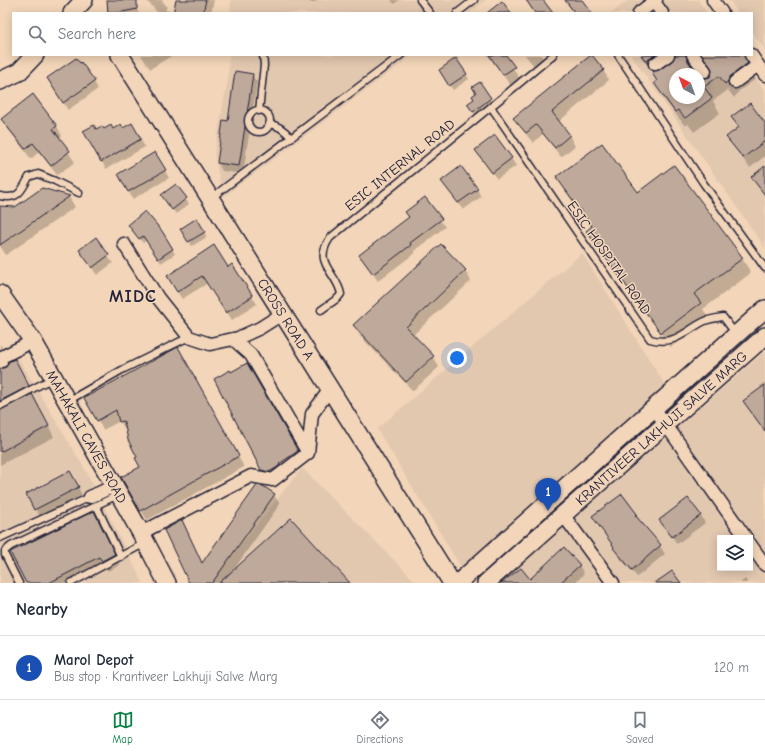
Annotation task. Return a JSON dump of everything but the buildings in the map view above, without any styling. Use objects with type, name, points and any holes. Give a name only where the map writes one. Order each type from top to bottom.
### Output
[{"type":"main road","points":[[0,81],[18,72],[34,56]]},
{"type":"main road","name":"CROSS ROAD A","points":[[121,56],[452,583]]},
{"type":"main road","name":"MAHAKALI CAVES ROAD","points":[[0,294],[33,341],[144,538],[167,583]]},
{"type":"main road","name":"KRANTIVEER LAKHUJI SALVE MARG","points":[[458,583],[736,335],[763,315]]},
{"type":"main road","name":"KRANTIVEER LAKHUJI SALVE MARG","points":[[486,583],[564,516],[765,336]]},
{"type":"street","points":[[712,0],[721,12]]},
{"type":"street","points":[[640,12],[655,1],[661,12]]},
{"type":"street","points":[[655,64],[667,56]]},
{"type":"street","points":[[694,56],[703,68]]},
{"type":"street","points":[[735,82],[754,60],[765,75]]},
{"type":"street","points":[[124,244],[158,298],[189,337],[210,344],[233,339],[260,328],[282,314]]},
{"type":"street","points":[[233,339],[251,355],[308,453]]},
{"type":"street","points":[[1,362],[33,341]]},
{"type":"street","points":[[144,538],[251,476],[272,480],[308,453],[312,414],[330,389]]},
{"type":"street","points":[[654,408],[744,535]]},
{"type":"street","points":[[93,501],[116,490]]},
{"type":"street","points":[[564,516],[613,583]]},
{"type":"street","points":[[753,548],[765,565]]},
{"type":"lane","points":[[420,0],[429,12]]},
{"type":"lane","points":[[458,12],[474,0]]},
{"type":"lane","points":[[259,111],[264,65],[263,56]]},
{"type":"lane","points":[[210,199],[400,56]]},
{"type":"lane","name":"ESIC INTERNAL ROAD","points":[[321,310],[338,298],[341,294],[340,287],[328,271],[325,262],[325,246],[330,238],[552,56]]},
{"type":"lane","points":[[619,56],[704,184],[765,268]]},
{"type":"lane","name":"ESIC HOSPITAL ROAD","points":[[491,107],[650,339],[660,342],[679,338],[705,321],[723,317],[736,335]]},
{"type":"lane","points":[[262,111],[268,114],[270,124],[266,130],[256,131],[250,127],[250,116],[252,113],[262,111]]},
{"type":"lane","points":[[270,124],[285,131],[291,138]]},
{"type":"lane","points":[[0,196],[9,198],[18,195],[29,177],[38,174],[55,180],[79,193]]},
{"type":"lane","points":[[67,402],[122,370],[189,337]]},
{"type":"lane","points":[[0,406],[53,378]]},
{"type":"lane","points":[[93,501],[121,557]]},
{"type":"lane","points":[[0,538],[93,501]]},
{"type":"lane","points":[[19,583],[5,556],[5,551],[11,546],[93,501]]},
{"type":"lane","points":[[71,583],[121,557],[144,538]]},
{"type":"shaded area","points":[[231,0],[486,0],[470,12],[230,12]]},
{"type":"shaded area","points":[[629,0],[698,0],[706,12],[612,12]]},
{"type":"shaded area","points":[[729,0],[765,0],[765,50],[753,33],[753,12],[737,12]]},
{"type":"shaded area","points":[[229,56],[412,56],[223,197],[214,154],[228,78]]},
{"type":"shaded area","points":[[632,56],[740,56],[765,91],[765,248]]},
{"type":"shaded area","points":[[582,253],[666,386],[462,569],[377,429]]},
{"type":"shaded area","points":[[765,351],[765,583],[500,583]]},
{"type":"shaded area","points":[[19,359],[86,471],[143,583],[0,583],[0,368]]},
{"type":"shaded area","points":[[302,468],[417,583],[210,583]]},
{"type":"place","name":"Marol Depot","points":[[548,511]]},
{"type":"district","name":"MIDC","points":[[133,296]]}]
